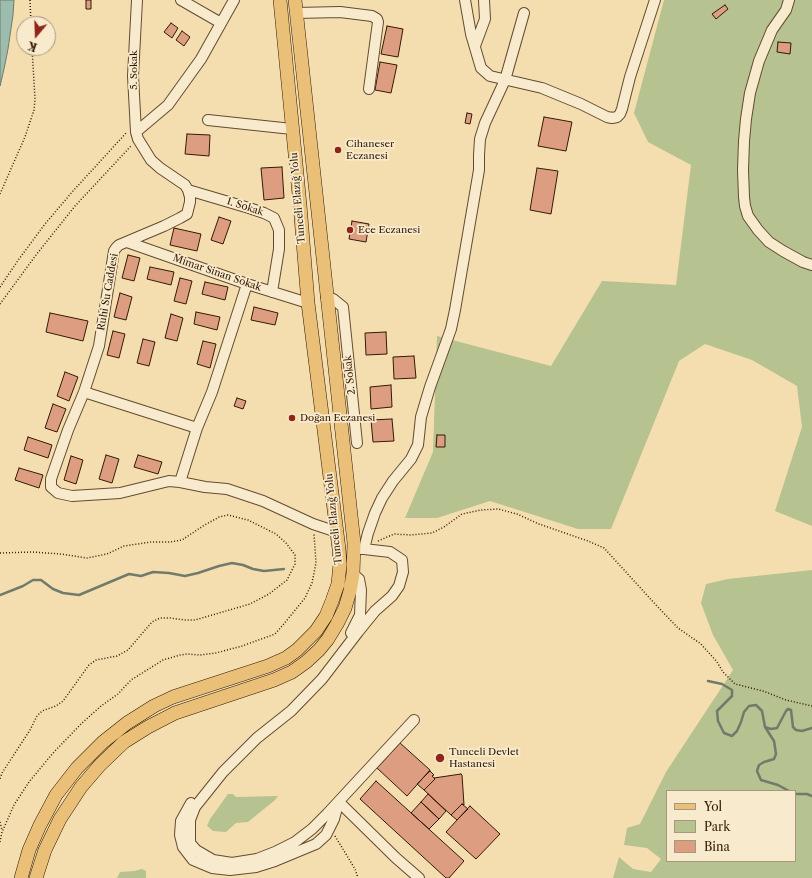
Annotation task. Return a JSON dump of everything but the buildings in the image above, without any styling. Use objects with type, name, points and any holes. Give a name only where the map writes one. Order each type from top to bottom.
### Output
[{"type":"main road","name":"Tunceli Elazığ Yolu","points":[[21,878],[29,850],[56,795],[77,768],[103,742],[141,714],[173,697],[268,666],[286,658],[297,650],[316,631],[326,616],[338,584],[340,564],[337,532],[308,303],[280,0]]},
{"type":"main road","name":"Tunceli Elazığ Yolu","points":[[36,878],[45,850],[60,820],[81,786],[124,742],[175,713],[274,680],[292,672],[306,662],[328,639],[345,608],[359,549],[326,296],[295,6]]},
{"type":"street","name":"5. Sokak","points":[[136,131],[133,76],[137,0]]},
{"type":"street","points":[[181,0],[221,23]]},
{"type":"street","points":[[188,190],[185,185],[160,168],[152,160],[136,131],[168,104],[201,58],[234,0]]},
{"type":"street","points":[[466,0],[471,34],[481,68],[490,76],[542,88],[612,118],[620,114],[622,109],[630,77],[655,0]]},
{"type":"street","points":[[475,46],[485,19],[484,0]]},
{"type":"street","points":[[789,0],[786,10],[772,30],[761,55],[750,94],[744,141],[744,197],[748,216],[769,242],[803,262],[812,265]]},
{"type":"street","points":[[295,6],[372,16],[376,19],[378,22],[369,89]]},
{"type":"street","points":[[414,720],[339,802],[317,824],[295,842],[257,859],[232,863],[213,860],[196,850],[190,843],[190,820],[195,807],[218,778],[257,738],[291,711],[322,679],[375,611],[392,596],[399,586],[403,572],[402,560],[390,552],[359,549],[368,533],[382,498],[393,481],[411,459],[418,445],[421,417],[451,329],[455,310],[479,170],[480,140],[485,123],[505,80],[524,13]]},
{"type":"street","points":[[208,120],[292,129]]},
{"type":"street","name":"Ruhi Su Caddesi","points":[[180,482],[169,481],[120,493],[72,496],[58,493],[52,486],[51,479],[68,430],[84,392],[99,346],[114,251],[118,245],[164,226],[187,214],[190,202],[188,190]]},
{"type":"street","name":"1. Sokak","points":[[188,190],[249,208],[274,218],[279,230],[279,249],[272,292]]},
{"type":"street","name":"Mimar Sinan Sokak","points":[[127,242],[247,284],[308,303]]},
{"type":"street","points":[[247,284],[212,392],[197,428],[180,482],[205,487],[227,489],[263,501],[313,524],[337,532]]},
{"type":"street","name":"2. Sokak","points":[[326,296],[333,299],[343,307],[357,443]]},
{"type":"street","points":[[84,392],[197,428]]},
{"type":"street","points":[[339,802],[330,828],[326,835],[316,844],[256,867],[230,870],[212,868],[193,860],[183,847],[180,836],[181,820],[218,768],[253,734],[282,710],[309,684],[334,656],[353,631],[360,614],[361,590],[359,579],[353,574]]},
{"type":"street","points":[[339,802],[396,858],[419,878]]},
{"type":"path","points":[[30,0],[31,16]]},
{"type":"path","points":[[0,194],[25,136],[34,110],[36,99],[33,56]]},
{"type":"path","points":[[0,287],[45,224],[78,186],[136,131]]},
{"type":"path","points":[[0,304],[36,255],[136,131]]},
{"type":"path","points":[[359,549],[394,534],[411,535],[432,533],[444,527],[462,514],[474,511],[498,509],[517,514],[539,524],[604,548],[678,628],[701,644],[717,662],[722,672],[735,684],[763,691],[786,700],[812,706]]},
{"type":"path","points":[[0,553],[32,552],[87,558],[106,554],[124,546],[151,542],[170,542],[182,540],[219,517],[228,515],[248,520],[276,534],[286,543],[294,555],[295,564],[286,580],[269,594],[250,604],[195,620],[160,618],[152,622],[128,650],[117,656],[96,660],[89,665],[63,701],[56,706],[42,711],[37,716],[30,730],[2,773],[0,779]]},
{"type":"path","points":[[0,842],[2,832],[14,805],[29,782],[53,753],[82,723],[101,706],[118,694],[131,680],[163,660],[187,654],[200,655],[242,646],[274,634],[283,625],[305,598],[312,582],[316,563],[313,524]]},
{"type":"path","points":[[0,822],[2,832]]},
{"type":"path","points":[[330,828],[355,868],[358,878]]},
{"type":"green space","points":[[664,0],[812,0],[812,526],[775,511],[802,427],[797,386],[752,360],[705,344],[679,361],[611,529],[578,529],[490,501],[437,518],[405,518],[433,452],[437,336],[551,366],[602,281],[676,285],[691,165],[648,142],[634,113]]},
{"type":"green space","points":[[812,570],[812,878],[613,878],[619,857],[633,869],[651,872],[661,859],[647,848],[624,845],[627,828],[640,824],[666,772],[733,670],[713,635],[701,603],[706,584],[728,579]]},
{"type":"green space","points":[[228,794],[233,794],[236,797],[278,796],[248,822],[236,823],[226,832],[213,831],[207,826],[210,819]]},
{"type":"green space","points":[[142,869],[146,871],[146,878],[117,878],[120,872]]},
{"type":"shaded area","points":[[0,0],[14,0],[8,49],[0,86]]},
{"type":"waterway","points":[[0,595],[23,586],[33,580],[41,580],[53,589],[63,593],[79,595],[129,574],[141,576],[153,572],[185,576],[232,563],[264,571],[284,569]]},
{"type":"waterway","points":[[708,681],[722,684],[732,690],[732,696],[717,711],[718,721],[724,733],[732,736],[737,731],[744,712],[749,706],[756,705],[762,711],[765,727],[771,729],[777,728],[788,709],[791,710],[793,727],[796,730],[802,731],[812,728]]},
{"type":"waterway","points":[[765,727],[774,741],[776,754],[774,759],[759,765],[757,771],[761,780],[778,785],[787,790]]},
{"type":"waterway","points":[[796,794],[807,794],[812,796]]},
{"type":"place","name":"Cihaneser Eczanesi","points":[[338,150]]},
{"type":"place","name":"Ece Eczanesi","points":[[350,230]]},
{"type":"place","name":"Doğan Eczanesi","points":[[292,418]]},
{"type":"place","name":"Tunceli Devlet Hastanesi","points":[[440,758]]}]
